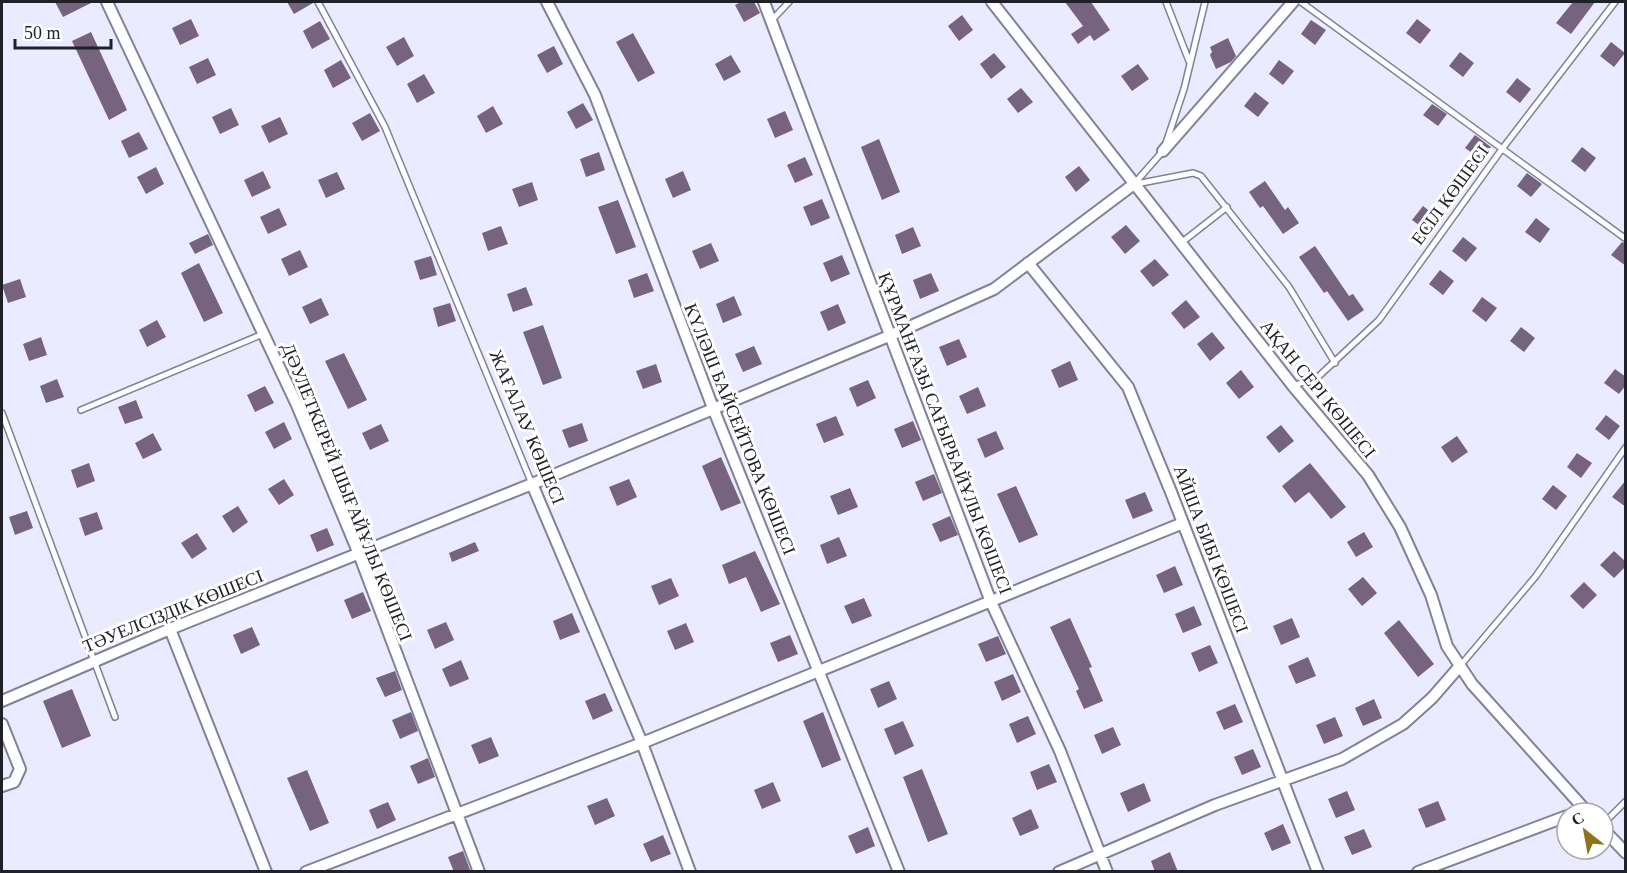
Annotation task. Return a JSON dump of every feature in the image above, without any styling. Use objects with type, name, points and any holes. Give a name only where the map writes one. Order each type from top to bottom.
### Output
[{"type":"street","name":"ДӘУЛЕТКЕРЕЙ ШЫҒАЙҰЛЫ КӨШЕСІ","points":[[107,2],[297,405],[359,554],[479,872]]},
{"type":"street","name":"КҮЛӘШ БАЙСЕЙТОВА КӨШЕСІ","points":[[546,2],[596,95],[713,408],[899,872]]},
{"type":"street","name":"ҚҰРМАНҒАЗЫ САҒЫРБАЙҰЛЫ КӨШЕСІ","points":[[764,2],[992,602],[1060,751],[1107,872]]},
{"type":"street","name":"АҚАН СЕРІ КӨШЕСІ","points":[[992,2],[1293,386],[1368,475],[1400,527],[1431,595],[1447,646],[1459,666],[1573,801]]},
{"type":"street","points":[[1163,151],[1293,2]]},
{"type":"street","name":"ТӘУЕЛСІЗДІК КӨШЕСІ","points":[[2,701],[170,629],[532,484],[889,336],[993,289],[1134,184]]},
{"type":"street","name":"АЙША БИБІ КӨШЕСІ","points":[[1028,263],[1128,387],[1184,523],[1318,872]]},
{"type":"street","name":"ЖАҒАЛАУ КӨШЕСІ","points":[[532,484],[642,743],[690,872]]},
{"type":"street","points":[[306,872],[642,743],[1184,523]]},
{"type":"street","points":[[170,629],[266,872]]},
{"type":"street","points":[[1059,872],[1282,779],[1342,759],[1403,724],[1432,698],[1459,666]]},
{"type":"street","points":[[2,724],[20,769],[14,782],[2,786]]},
{"type":"street","points":[[1418,872],[1555,821]]},
{"type":"street","points":[[1615,840],[1626,853]]},
{"type":"lane","name":"ЖАҒАЛАУ КӨШЕСІ","points":[[318,2],[385,127],[532,484]]},
{"type":"lane","points":[[771,21],[789,2]]},
{"type":"lane","points":[[1166,2],[1190,62]]},
{"type":"lane","points":[[1134,184],[1163,151],[1184,89],[1205,2]]},
{"type":"lane","points":[[1301,2],[1626,239]]},
{"type":"lane","name":"ЕСІЛ КӨШЕСІ","points":[[1293,386],[1320,376],[1379,320],[1502,149],[1615,2]]},
{"type":"lane","points":[[1134,184],[1193,173],[1201,176],[1212,187],[1300,302],[1335,363]]},
{"type":"lane","points":[[1181,243],[1227,207]]},
{"type":"lane","points":[[81,410],[263,334]]},
{"type":"lane","points":[[2,412],[115,717]]},
{"type":"lane","points":[[1459,666],[1536,576],[1626,447]]},
{"type":"lane","points":[[1615,813],[1626,801]]},
{"type":"building","points":[[55,2],[93,2],[63,17]]},
{"type":"building","points":[[287,2],[313,2],[313,3],[294,14]]},
{"type":"building","points":[[741,2],[754,2],[760,13],[744,22],[735,5]]},
{"type":"building","points":[[1065,2],[1091,2],[1110,30],[1094,41],[1090,35],[1078,44],[1071,34],[1083,26]]},
{"type":"building","points":[[1573,2],[1595,2],[1571,34],[1556,23]]},
{"type":"building","points":[[962,15],[973,30],[959,41],[948,26]]},
{"type":"building","points":[[191,19],[199,36],[180,45],[172,28]]},
{"type":"building","points":[[1417,19],[1431,30],[1420,44],[1406,33]]},
{"type":"building","points":[[1311,20],[1326,30],[1315,45],[1301,34]]},
{"type":"building","points":[[320,21],[330,39],[312,49],[303,31]]},
{"type":"building","points":[[91,32],[127,110],[109,120],[72,41]]},
{"type":"building","points":[[633,33],[655,73],[638,82],[616,42]]},
{"type":"building","points":[[404,37],[414,56],[397,66],[386,47]]},
{"type":"building","points":[[1228,38],[1236,56],[1231,62],[1216,69],[1210,55],[1212,52],[1210,47]]},
{"type":"building","points":[[1611,42],[1625,53],[1614,67],[1600,56]]},
{"type":"building","points":[[554,46],[563,64],[547,73],[537,55]]},
{"type":"building","points":[[1460,52],[1474,63],[1463,77],[1449,66]]},
{"type":"building","points":[[994,53],[1006,67],[991,79],[980,64]]},
{"type":"building","points":[[731,55],[741,72],[724,81],[715,64]]},
{"type":"building","points":[[208,58],[216,75],[197,84],[189,67]]},
{"type":"building","points":[[341,60],[351,78],[333,88],[324,70]]},
{"type":"building","points":[[1279,60],[1294,71],[1283,85],[1269,74]]},
{"type":"building","points":[[1138,64],[1149,79],[1132,91],[1121,76]]},
{"type":"building","points":[[424,74],[435,93],[417,103],[407,84]]},
{"type":"building","points":[[1517,78],[1531,89],[1520,103],[1506,92]]},
{"type":"building","points":[[1021,88],[1033,102],[1018,113],[1007,99]]},
{"type":"building","points":[[1255,92],[1269,103],[1258,117],[1244,106]]},
{"type":"building","points":[[583,103],[593,120],[576,129],[567,112]]},
{"type":"building","points":[[1432,104],[1447,114],[1438,126],[1423,115]]},
{"type":"building","points":[[493,106],[503,124],[486,133],[477,116]]},
{"type":"building","points":[[231,108],[239,125],[220,134],[212,117]]},
{"type":"building","points":[[785,111],[793,130],[775,138],[767,119]]},
{"type":"building","points":[[370,113],[380,131],[362,141],[352,123]]},
{"type":"building","points":[[280,117],[288,134],[269,143],[261,126]]},
{"type":"building","points":[[139,132],[148,149],[129,158],[121,141]]},
{"type":"building","points":[[1475,135],[1491,147],[1482,160],[1465,148]]},
{"type":"building","points":[[879,139],[900,192],[882,200],[861,147]]},
{"type":"building","points":[[1582,147],[1596,158],[1585,172],[1571,161]]},
{"type":"building","points":[[599,152],[605,170],[586,177],[580,159]]},
{"type":"building","points":[[805,157],[813,175],[795,183],[787,165]]},
{"type":"building","points":[[1079,166],[1090,180],[1076,192],[1065,177]]},
{"type":"building","points":[[156,167],[164,184],[146,194],[137,177]]},
{"type":"building","points":[[263,171],[271,188],[252,197],[244,180]]},
{"type":"building","points":[[683,171],[691,190],[673,198],[665,179]]},
{"type":"building","points":[[337,172],[345,189],[326,198],[318,180]]},
{"type":"building","points":[[1527,173],[1542,184],[1531,197],[1517,186]]},
{"type":"building","points":[[1265,181],[1285,210],[1288,207],[1299,223],[1283,234],[1263,206],[1260,208],[1249,192]]},
{"type":"building","points":[[532,182],[538,200],[519,207],[512,189]]},
{"type":"building","points":[[822,199],[830,218],[811,226],[803,207]]},
{"type":"building","points":[[618,200],[636,247],[616,254],[598,207]]},
{"type":"building","points":[[1423,206],[1437,217],[1427,231],[1412,220]]},
{"type":"building","points":[[279,208],[287,225],[268,234],[260,217]]},
{"type":"building","points":[[1536,218],[1550,229],[1540,243],[1525,232]]},
{"type":"building","points":[[1126,225],[1140,241],[1125,254],[1111,237]]},
{"type":"building","points":[[501,226],[508,244],[488,251],[482,233]]},
{"type":"building","points":[[913,227],[921,246],[902,254],[895,235]]},
{"type":"building","points":[[208,234],[213,245],[195,254],[189,243]]},
{"type":"building","points":[[1463,237],[1477,248],[1466,262],[1452,251]]},
{"type":"building","points":[[1622,242],[1626,244],[1626,266],[1611,255]]},
{"type":"building","points":[[711,243],[719,261],[700,269],[692,251]]},
{"type":"building","points":[[1315,246],[1349,296],[1353,294],[1364,310],[1348,321],[1327,291],[1324,293],[1299,257]]},
{"type":"building","points":[[300,250],[308,267],[289,276],[281,259]]},
{"type":"building","points":[[842,255],[850,274],[831,282],[823,263]]},
{"type":"building","points":[[431,256],[437,275],[420,280],[414,261]]},
{"type":"building","points":[[1155,259],[1169,275],[1153,287],[1140,271]]},
{"type":"building","points":[[199,263],[223,313],[204,322],[181,273]]},
{"type":"building","points":[[1440,270],[1454,281],[1443,295],[1429,284]]},
{"type":"building","points":[[647,273],[654,291],[634,298],[628,280]]},
{"type":"building","points":[[931,273],[939,291],[920,299],[913,280]]},
{"type":"building","points":[[20,279],[26,297],[8,303],[2,285]]},
{"type":"building","points":[[526,287],[533,305],[513,312],[507,294]]},
{"type":"building","points":[[734,296],[742,315],[723,323],[716,304]]},
{"type":"building","points":[[1482,297],[1497,308],[1486,322],[1472,311]]},
{"type":"building","points":[[321,298],[329,315],[310,324],[302,307]]},
{"type":"building","points":[[1186,300],[1200,317],[1184,329],[1171,313]]},
{"type":"building","points":[[450,303],[456,321],[438,327],[433,308]]},
{"type":"building","points":[[838,304],[846,323],[828,331],[820,312]]},
{"type":"building","points":[[157,320],[166,337],[147,347],[139,330]]},
{"type":"building","points":[[543,325],[562,378],[543,385],[523,332]]},
{"type":"building","points":[[1521,327],[1535,338],[1524,352],[1510,341]]},
{"type":"building","points":[[1212,332],[1225,348],[1210,361],[1197,344]]},
{"type":"building","points":[[41,337],[47,355],[29,361],[23,344]]},
{"type":"building","points":[[959,339],[967,357],[947,366],[939,347]]},
{"type":"building","points":[[754,346],[762,364],[743,372],[735,354]]},
{"type":"building","points":[[344,353],[367,400],[348,409],[325,361]]},
{"type":"building","points":[[1070,361],[1078,380],[1059,388],[1051,370]]},
{"type":"building","points":[[656,364],[662,382],[643,389],[636,371]]},
{"type":"building","points":[[1615,369],[1626,377],[1626,385],[1619,394],[1604,383]]},
{"type":"building","points":[[1241,370],[1254,387],[1239,399],[1226,383]]},
{"type":"building","points":[[57,379],[64,397],[46,403],[40,386]]},
{"type":"building","points":[[868,380],[876,398],[857,407],[849,388]]},
{"type":"building","points":[[265,386],[274,403],[255,412],[247,395]]},
{"type":"building","points":[[978,387],[986,406],[967,414],[959,396]]},
{"type":"building","points":[[136,400],[143,418],[125,424],[118,407]]},
{"type":"building","points":[[1606,415],[1620,426],[1609,440],[1595,429]]},
{"type":"building","points":[[836,416],[844,435],[824,443],[816,424]]},
{"type":"building","points":[[913,421],[921,440],[902,448],[894,429]]},
{"type":"building","points":[[284,422],[292,439],[274,449],[265,432]]},
{"type":"building","points":[[582,423],[588,441],[569,448],[562,430]]},
{"type":"building","points":[[381,424],[389,441],[370,450],[362,433]]},
{"type":"building","points":[[1281,425],[1294,441],[1279,453],[1266,437]]},
{"type":"building","points":[[996,431],[1004,449],[985,458],[977,439]]},
{"type":"building","points":[[153,433],[162,450],[143,459],[135,443]]},
{"type":"building","points":[[1457,436],[1468,452],[1452,463],[1441,447]]},
{"type":"building","points":[[1577,453],[1592,463],[1581,478],[1567,467]]},
{"type":"building","points":[[721,457],[741,503],[721,511],[702,466]]},
{"type":"building","points":[[89,463],[95,481],[77,488],[71,470]]},
{"type":"building","points":[[1310,463],[1346,507],[1331,519],[1309,492],[1295,503],[1282,486]]},
{"type":"building","points":[[934,474],[942,493],[923,501],[915,482]]},
{"type":"building","points":[[284,479],[294,495],[279,505],[268,489]]},
{"type":"building","points":[[629,479],[637,497],[617,506],[609,487]]},
{"type":"building","points":[[1626,480],[1626,507],[1612,497]]},
{"type":"building","points":[[1553,485],[1567,496],[1556,510],[1542,499]]},
{"type":"building","points":[[1016,486],[1038,535],[1019,543],[997,494]]},
{"type":"building","points":[[850,488],[858,507],[838,515],[830,496]]},
{"type":"building","points":[[1145,492],[1153,511],[1133,519],[1125,500]]},
{"type":"building","points":[[238,506],[248,522],[233,533],[222,516]]},
{"type":"building","points":[[27,511],[33,528],[15,535],[9,517]]},
{"type":"building","points":[[97,512],[103,529],[85,536],[79,518]]},
{"type":"building","points":[[950,516],[958,535],[940,542],[932,524]]},
{"type":"building","points":[[327,528],[334,545],[317,552],[310,535]]},
{"type":"building","points":[[1364,532],[1373,547],[1356,557],[1347,542]]},
{"type":"building","points":[[197,533],[207,549],[192,559],[181,543]]},
{"type":"building","points":[[839,537],[847,556],[827,564],[820,545]]},
{"type":"building","points":[[475,542],[479,551],[452,562],[449,553]]},
{"type":"building","points":[[755,551],[780,604],[761,612],[746,577],[729,584],[722,565]]},
{"type":"building","points":[[1614,551],[1626,562],[1626,566],[1614,578],[1600,565]]},
{"type":"building","points":[[1175,566],[1183,585],[1164,593],[1156,575]]},
{"type":"building","points":[[1363,577],[1377,593],[1362,606],[1348,589]]},
{"type":"building","points":[[671,578],[679,596],[659,605],[651,586]]},
{"type":"building","points":[[1584,582],[1597,595],[1583,609],[1570,596]]},
{"type":"building","points":[[363,592],[371,611],[352,619],[344,600]]},
{"type":"building","points":[[864,598],[872,616],[852,624],[844,606]]},
{"type":"building","points":[[1194,606],[1202,625],[1183,633],[1175,614]]},
{"type":"building","points":[[572,613],[580,632],[560,640],[553,621]]},
{"type":"building","points":[[1070,618],[1092,667],[1089,668],[1103,701],[1084,709],[1076,691],[1079,689],[1050,627]]},
{"type":"building","points":[[1292,618],[1300,637],[1281,645],[1273,626]]},
{"type":"building","points":[[1399,620],[1434,664],[1418,677],[1384,633]]},
{"type":"building","points":[[446,622],[454,640],[435,649],[427,630]]},
{"type":"building","points":[[686,623],[694,642],[675,650],[667,631]]},
{"type":"building","points":[[252,627],[260,645],[241,654],[233,635]]},
{"type":"building","points":[[790,635],[798,654],[778,662],[770,643]]},
{"type":"building","points":[[998,636],[1006,654],[986,662],[978,644]]},
{"type":"building","points":[[1210,645],[1218,663],[1199,672],[1191,653]]},
{"type":"building","points":[[1308,657],[1316,676],[1296,684],[1288,666]]},
{"type":"building","points":[[461,660],[469,679],[450,687],[442,669]]},
{"type":"building","points":[[395,671],[402,690],[385,697],[376,678]]},
{"type":"building","points":[[1013,674],[1021,692],[1002,701],[994,682]]},
{"type":"building","points":[[889,681],[897,699],[878,708],[870,689]]},
{"type":"building","points":[[72,689],[91,736],[62,748],[43,701]]},
{"type":"building","points":[[605,693],[613,711],[593,720],[585,701]]},
{"type":"building","points":[[1374,699],[1382,718],[1363,726],[1355,708]]},
{"type":"building","points":[[1235,704],[1243,722],[1224,730],[1216,712]]},
{"type":"building","points":[[411,712],[418,731],[400,739],[392,720]]},
{"type":"building","points":[[823,712],[841,760],[822,768],[803,721]]},
{"type":"building","points":[[1028,716],[1036,734],[1017,743],[1009,724]]},
{"type":"building","points":[[1335,717],[1343,736],[1324,744],[1316,725]]},
{"type":"building","points":[[903,721],[914,746],[895,755],[884,729]]},
{"type":"building","points":[[1113,727],[1121,745],[1102,754],[1094,735]]},
{"type":"building","points":[[491,737],[499,756],[479,764],[471,745]]},
{"type":"building","points":[[1253,749],[1261,767],[1242,775],[1234,757]]},
{"type":"building","points":[[428,758],[435,777],[418,784],[410,766]]},
{"type":"building","points":[[1049,764],[1057,782],[1037,790],[1030,772]]},
{"type":"building","points":[[922,769],[948,834],[928,842],[903,777]]},
{"type":"building","points":[[307,770],[329,823],[310,831],[287,778]]},
{"type":"building","points":[[773,782],[781,801],[762,809],[754,790]]},
{"type":"building","points":[[1144,783],[1151,801],[1128,812],[1120,793]]},
{"type":"building","points":[[1347,791],[1355,810],[1336,818],[1328,799]]},
{"type":"building","points":[[607,798],[615,816],[595,825],[587,806]]},
{"type":"building","points":[[1438,801],[1446,820],[1426,828],[1418,809]]},
{"type":"building","points":[[388,802],[396,820],[377,829],[369,810]]},
{"type":"building","points":[[1031,809],[1039,828],[1020,836],[1012,818]]},
{"type":"building","points":[[1283,824],[1291,843],[1272,851],[1264,833]]},
{"type":"building","points":[[868,827],[875,846],[856,854],[848,836]]},
{"type":"building","points":[[1364,829],[1372,847],[1352,855],[1344,837]]},
{"type":"building","points":[[663,835],[671,854],[651,862],[643,844]]},
{"type":"building","points":[[463,851],[470,870],[454,872],[448,857]]},
{"type":"building","points":[[1170,852],[1178,872],[1155,872],[1151,861]]}]
